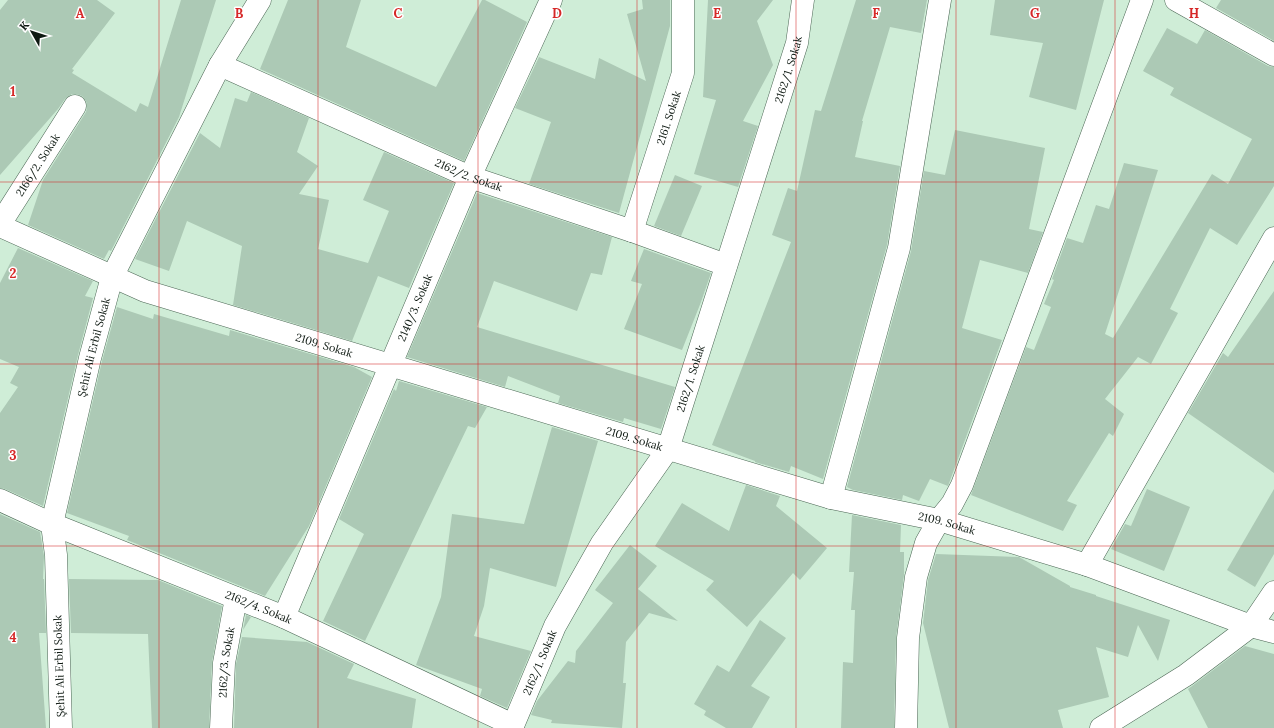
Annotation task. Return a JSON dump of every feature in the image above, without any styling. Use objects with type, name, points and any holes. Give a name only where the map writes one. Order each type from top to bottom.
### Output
[{"type":"street","name":"Şehit Ali Erbil Sokak","points":[[61,728],[56,555],[52,524],[90,358],[112,276],[220,65],[260,0]]},
{"type":"street","name":"2140/3. Sokak","points":[[284,617],[470,177],[551,0]]},
{"type":"street","name":"2161. Sokak","points":[[632,231],[683,73],[683,0]]},
{"type":"street","name":"2162/1. Sokak","points":[[512,726],[555,626],[602,543],[668,449],[797,43],[803,0]]},
{"type":"street","points":[[831,498],[899,248],[940,0]]},
{"type":"street","points":[[906,728],[908,638],[916,577],[926,543],[939,520],[952,504],[962,485],[1142,0]]},
{"type":"street","points":[[1176,0],[1274,55]]},
{"type":"street","name":"2162/2. Sokak","points":[[220,65],[470,177],[632,231],[726,266]]},
{"type":"street","name":"2166/2. Sokak","points":[[0,225],[74,106]]},
{"type":"street","name":"2109. Sokak","points":[[0,225],[145,291],[831,498],[939,520],[1087,564],[1251,626],[1274,632]]},
{"type":"street","points":[[1087,564],[1274,238]]},
{"type":"street","name":"2162/4. Sokak","points":[[0,500],[52,524],[284,617],[512,726]]},
{"type":"street","points":[[1101,728],[1186,675],[1251,626],[1274,592]]},
{"type":"street","name":"2162/3. Sokak","points":[[221,728],[224,663],[236,598]]},
{"type":"building","points":[[8,0],[97,0],[115,13],[72,69],[74,70],[72,73],[136,112],[140,103],[148,107],[181,0],[216,0],[179,117],[111,251],[109,250],[104,259],[28,225],[43,180],[86,112],[86,101],[82,96],[72,94],[65,99],[0,175],[0,10]]},
{"type":"building","points":[[288,0],[361,0],[346,47],[436,87],[482,0],[485,0],[527,22],[464,161],[260,69]]},
{"type":"building","points":[[642,0],[670,0],[670,26],[619,213],[529,184],[551,122],[515,108],[539,57],[595,79],[599,58],[646,81],[627,14],[643,9]]},
{"type":"building","points":[[708,0],[773,0],[757,21],[773,65],[743,121],[758,126],[738,187],[694,174],[716,100],[703,97]]},
{"type":"building","points":[[856,0],[927,0],[921,33],[890,27],[862,121],[855,157],[900,166],[887,245],[823,479],[791,466],[789,472],[755,462],[712,445],[791,242],[772,235],[788,188],[797,191],[815,110],[821,111]]},
{"type":"building","points":[[995,0],[1104,0],[1076,110],[1029,97],[1043,43],[990,35]]},
{"type":"building","points":[[1221,0],[1274,0],[1274,41],[1216,8]]},
{"type":"building","points":[[1167,28],[1197,44],[1205,30],[1268,66],[1274,67],[1274,186],[1237,245],[1210,228],[1170,309],[1178,313],[1151,364],[1138,357],[1105,399],[1124,414],[1113,436],[1109,433],[1067,501],[1077,505],[1063,531],[971,495],[1026,347],[1034,350],[1051,307],[1044,304],[1054,280],[1052,279],[1067,238],[1083,243],[1096,205],[1109,209],[1124,163],[1158,170],[1105,334],[1113,338],[1212,174],[1228,184],[1252,139],[1170,95],[1174,88],[1143,71]]},
{"type":"building","points":[[251,92],[309,118],[297,152],[318,166],[299,194],[329,200],[318,249],[368,263],[389,211],[363,200],[384,152],[454,183],[409,288],[378,276],[352,341],[233,305],[242,246],[187,221],[169,271],[135,259],[200,133],[220,148],[235,98],[247,102]]},
{"type":"building","points":[[955,130],[1045,148],[1029,229],[1043,232],[1028,273],[980,260],[962,328],[1002,340],[948,486],[930,479],[919,501],[903,495],[902,500],[853,490],[847,487],[911,251],[924,171],[945,175]]},
{"type":"building","points":[[675,175],[702,186],[681,236],[654,226]]},
{"type":"building","points":[[477,193],[612,237],[602,275],[591,273],[577,311],[494,281],[477,327],[675,387],[661,429],[624,418],[623,422],[558,403],[560,396],[508,376],[505,387],[407,357]]},
{"type":"building","points":[[18,248],[93,281],[85,296],[93,298],[78,355],[43,506],[0,488],[0,413],[18,387],[10,383],[19,367],[0,359],[0,283]]},
{"type":"building","points":[[644,249],[711,273],[682,350],[624,329],[642,284],[631,281]]},
{"type":"building","points":[[1274,291],[1274,473],[1188,413],[1223,353],[1228,357]]},
{"type":"building","points":[[117,307],[153,319],[154,314],[229,336],[230,330],[354,367],[372,377],[309,526],[265,596],[127,540],[129,536],[67,513],[102,361]]},
{"type":"building","points":[[399,381],[487,407],[475,428],[468,426],[365,641],[323,621],[364,534],[339,519],[394,389],[396,391]]},
{"type":"building","points":[[552,427],[598,441],[556,587],[490,568],[484,606],[474,636],[531,651],[507,708],[480,696],[482,689],[416,665],[441,597],[452,514],[524,524]]},
{"type":"building","points":[[746,485],[780,496],[776,506],[827,548],[800,580],[793,573],[747,627],[706,590],[714,581],[655,546],[682,503],[729,531]]},
{"type":"building","points":[[1147,489],[1190,507],[1164,571],[1111,549],[1125,524],[1131,526]]},
{"type":"building","points":[[1274,489],[1274,554],[1255,587],[1227,570]]},
{"type":"building","points":[[0,514],[40,532],[44,556],[43,579],[46,633],[39,633],[46,728],[0,728]]},
{"type":"building","points":[[852,515],[901,525],[900,552],[904,552],[904,575],[896,638],[894,728],[841,728],[843,662],[853,663],[855,610],[851,610],[854,572],[849,572]]},
{"type":"building","points":[[630,545],[657,566],[638,589],[678,621],[649,613],[626,642],[623,683],[626,683],[622,728],[551,723],[552,720],[531,715],[537,701],[568,661],[575,663],[576,651],[613,603],[595,590]]},
{"type":"building","points":[[936,554],[1019,557],[1070,587],[1170,620],[1158,661],[1138,625],[1128,657],[1096,647],[1109,697],[1058,710],[1063,728],[949,728],[923,623],[928,580]]},
{"type":"building","points":[[69,579],[158,580],[222,606],[212,662],[209,728],[152,728],[148,634],[71,633]]},
{"type":"building","points":[[246,615],[251,617],[243,630]]},
{"type":"building","points":[[760,620],[786,638],[751,686],[770,697],[752,728],[726,728],[704,715],[706,711],[694,704],[717,665],[729,672]]},
{"type":"building","points":[[242,637],[307,642],[354,664],[347,678],[416,699],[412,728],[234,728],[236,664]]},
{"type":"building","points":[[1245,646],[1274,654],[1274,728],[1208,728],[1188,689]]}]
